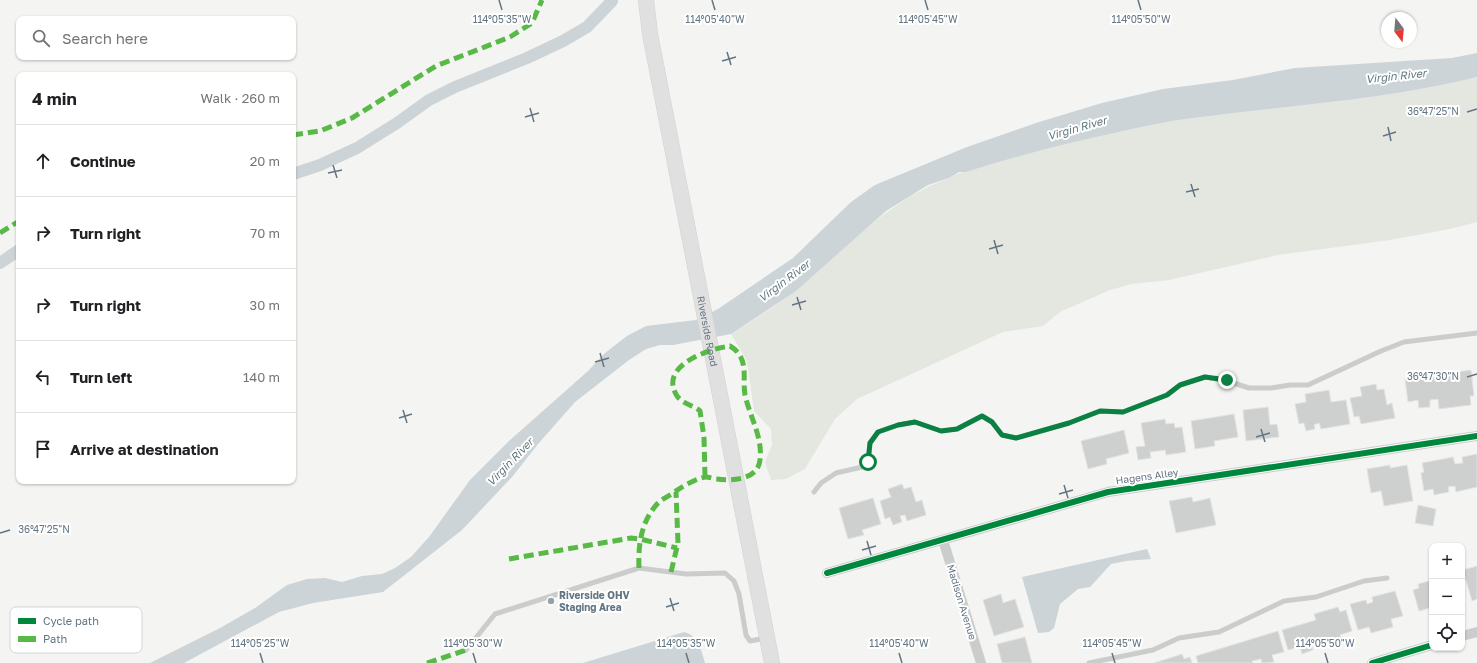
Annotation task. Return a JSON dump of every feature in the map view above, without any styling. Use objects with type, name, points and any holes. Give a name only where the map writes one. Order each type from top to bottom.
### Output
[{"type":"main road","name":"Riverside Road","points":[[646,0],[650,34],[772,663]]},
{"type":"street","name":"Hagens Alley","points":[[827,573],[1108,492],[1477,436]]},
{"type":"street","name":"Madison Avenue","points":[[943,540],[981,663]]},
{"type":"street","points":[[1465,635],[1477,632]]},
{"type":"street","points":[[1372,663],[1429,646]]},
{"type":"lane","points":[[814,492],[821,483],[836,473],[862,468],[868,462],[870,443],[878,432],[898,425],[915,422],[941,431],[957,429],[982,416],[992,422],[1002,435],[1016,438],[1069,423],[1100,411],[1123,412],[1167,395],[1180,385],[1205,377],[1227,380],[1249,388],[1308,385],[1380,351],[1404,342],[1477,334]]},
{"type":"lane","points":[[466,650],[495,614],[638,568],[686,574],[725,573],[734,581],[740,594],[746,635],[750,641],[767,638]]},
{"type":"lane","points":[[1089,663],[1153,650],[1180,638],[1219,632],[1284,601],[1316,598],[1364,581],[1387,578]]},
{"type":"shaded area","points":[[1477,77],[1477,222],[1450,229],[1390,240],[1278,255],[1169,280],[1132,284],[1110,290],[1060,312],[1043,326],[1003,332],[857,399],[835,419],[805,469],[786,479],[771,480],[765,462],[772,445],[771,429],[754,411],[747,361],[731,334],[788,296],[885,213],[904,200],[961,173],[1061,145],[1145,126],[1210,116],[1363,98]]},
{"type":"water","name":"Virgin River","points":[[1477,53],[1477,77],[1363,98],[1159,123],[1061,145],[966,172],[959,172],[949,178],[928,185],[886,211],[796,291],[731,334],[673,345],[660,345],[646,349],[629,360],[575,402],[538,444],[512,477],[462,530],[383,592],[313,603],[279,612],[184,663],[150,663],[220,628],[255,608],[287,585],[307,579],[325,578],[342,582],[362,576],[382,574],[395,568],[411,557],[429,537],[470,480],[509,441],[588,371],[605,353],[627,336],[646,326],[696,320],[718,309],[793,258],[851,202],[875,185],[967,147],[1039,122],[1102,103],[1163,89],[1233,80],[1295,68],[1452,58]]},
{"type":"water","points":[[1147,549],[1151,559],[1111,564],[1090,587],[1078,589],[1060,604],[1054,628],[1049,632],[1038,633],[1022,577]]},
{"type":"water","points":[[684,632],[693,637],[699,644],[705,663],[583,663]]},
{"type":"building","points":[[1471,370],[1474,396],[1470,396],[1471,405],[1439,409],[1438,399],[1430,400],[1430,407],[1419,408],[1418,400],[1408,402],[1405,379]]},
{"type":"building","points":[[1376,384],[1377,390],[1384,389],[1387,405],[1392,403],[1395,418],[1361,424],[1359,416],[1354,417],[1350,398],[1362,396],[1360,387]]},
{"type":"building","points":[[1329,390],[1331,402],[1346,400],[1350,424],[1321,429],[1319,423],[1314,425],[1315,429],[1306,431],[1304,423],[1299,424],[1295,404],[1306,402],[1305,394]]},
{"type":"building","points":[[1268,407],[1270,425],[1277,424],[1279,437],[1246,441],[1243,410]]},
{"type":"building","points":[[1234,414],[1238,437],[1214,441],[1215,446],[1195,449],[1191,421]]},
{"type":"building","points":[[1165,419],[1166,424],[1174,423],[1175,428],[1182,427],[1186,452],[1166,455],[1165,450],[1150,452],[1151,458],[1138,460],[1136,447],[1145,446],[1141,423]]},
{"type":"building","points":[[1124,430],[1129,453],[1106,459],[1107,464],[1088,469],[1081,441]]},
{"type":"building","points":[[1477,454],[1477,487],[1456,492],[1455,486],[1448,487],[1449,492],[1434,495],[1433,489],[1424,491],[1421,473],[1424,472],[1422,463],[1453,457],[1455,464],[1463,463],[1462,457]]},
{"type":"building","points":[[1390,465],[1390,468],[1407,465],[1413,501],[1384,506],[1381,491],[1371,493],[1367,469]]},
{"type":"building","points":[[902,484],[904,489],[911,487],[916,502],[922,500],[926,515],[907,521],[905,515],[900,516],[902,522],[893,525],[890,517],[885,519],[880,501],[891,497],[888,489]]},
{"type":"building","points":[[1192,497],[1193,502],[1210,498],[1216,525],[1176,533],[1169,501]]},
{"type":"building","points":[[873,498],[881,524],[862,530],[864,535],[848,539],[839,508]]},
{"type":"building","points":[[1418,505],[1436,509],[1433,526],[1415,523]]},
{"type":"building","points":[[1477,566],[1477,599],[1472,601],[1465,577],[1465,569]]},
{"type":"building","points":[[1429,581],[1429,608],[1419,611],[1413,590],[1419,588],[1418,584]]},
{"type":"building","points":[[1395,591],[1403,616],[1391,619],[1393,627],[1371,633],[1369,627],[1358,630],[1350,604],[1366,600],[1367,604],[1373,602],[1372,597]]},
{"type":"building","points":[[1001,594],[1003,603],[1015,599],[1024,627],[994,636],[983,600]]},
{"type":"building","points":[[1338,607],[1340,612],[1346,610],[1352,631],[1340,635],[1343,642],[1322,648],[1320,640],[1311,643],[1313,650],[1302,654],[1300,647],[1288,650],[1282,630],[1316,620],[1314,614]]},
{"type":"building","points":[[1278,631],[1284,652],[1272,655],[1274,662],[1262,663],[1261,659],[1252,661],[1253,663],[1198,663],[1196,656]]},
{"type":"building","points":[[1025,637],[1032,663],[1002,663],[997,644]]},
{"type":"building","points":[[1182,654],[1184,659],[1190,657],[1192,663],[1154,663]]},
{"type":"waterway","points":[[296,173],[320,165],[357,148],[397,123],[429,100],[455,87],[527,58],[563,41],[587,27],[612,1]]},
{"type":"waterway","points":[[0,263],[16,252]]},
{"type":"marked path","points":[[296,135],[320,131],[352,118],[436,66],[510,37],[532,23],[542,0]]},
{"type":"marked path","points":[[0,233],[16,223]]},
{"type":"marked path","points":[[639,568],[640,542],[644,525],[652,510],[660,501],[690,482],[706,477],[723,480],[743,478],[755,472],[758,467],[760,460],[760,444],[745,395],[743,362],[736,351],[730,346],[699,355],[688,361],[674,376],[673,385],[677,396],[682,401],[700,411],[704,437],[705,477]]},
{"type":"marked path","points":[[671,572],[678,543],[676,492]]},
{"type":"marked path","points":[[509,559],[631,538],[677,548]]},
{"type":"marked path","points":[[427,663],[466,650]]},
{"type":"cycle path","points":[[827,573],[1108,492],[1477,436]]},
{"type":"cycle path","points":[[1372,663],[1429,646]]},
{"type":"place","name":"Riverside OHV Staging Area","points":[[551,601]]},
{"type":"route","points":[[868,462],[870,443],[878,432],[898,425],[915,422],[941,431],[957,429],[971,420],[982,416],[992,422],[1002,435],[1016,438],[1069,423],[1100,411],[1123,412],[1167,395],[1180,385],[1205,377],[1227,380]]}]
